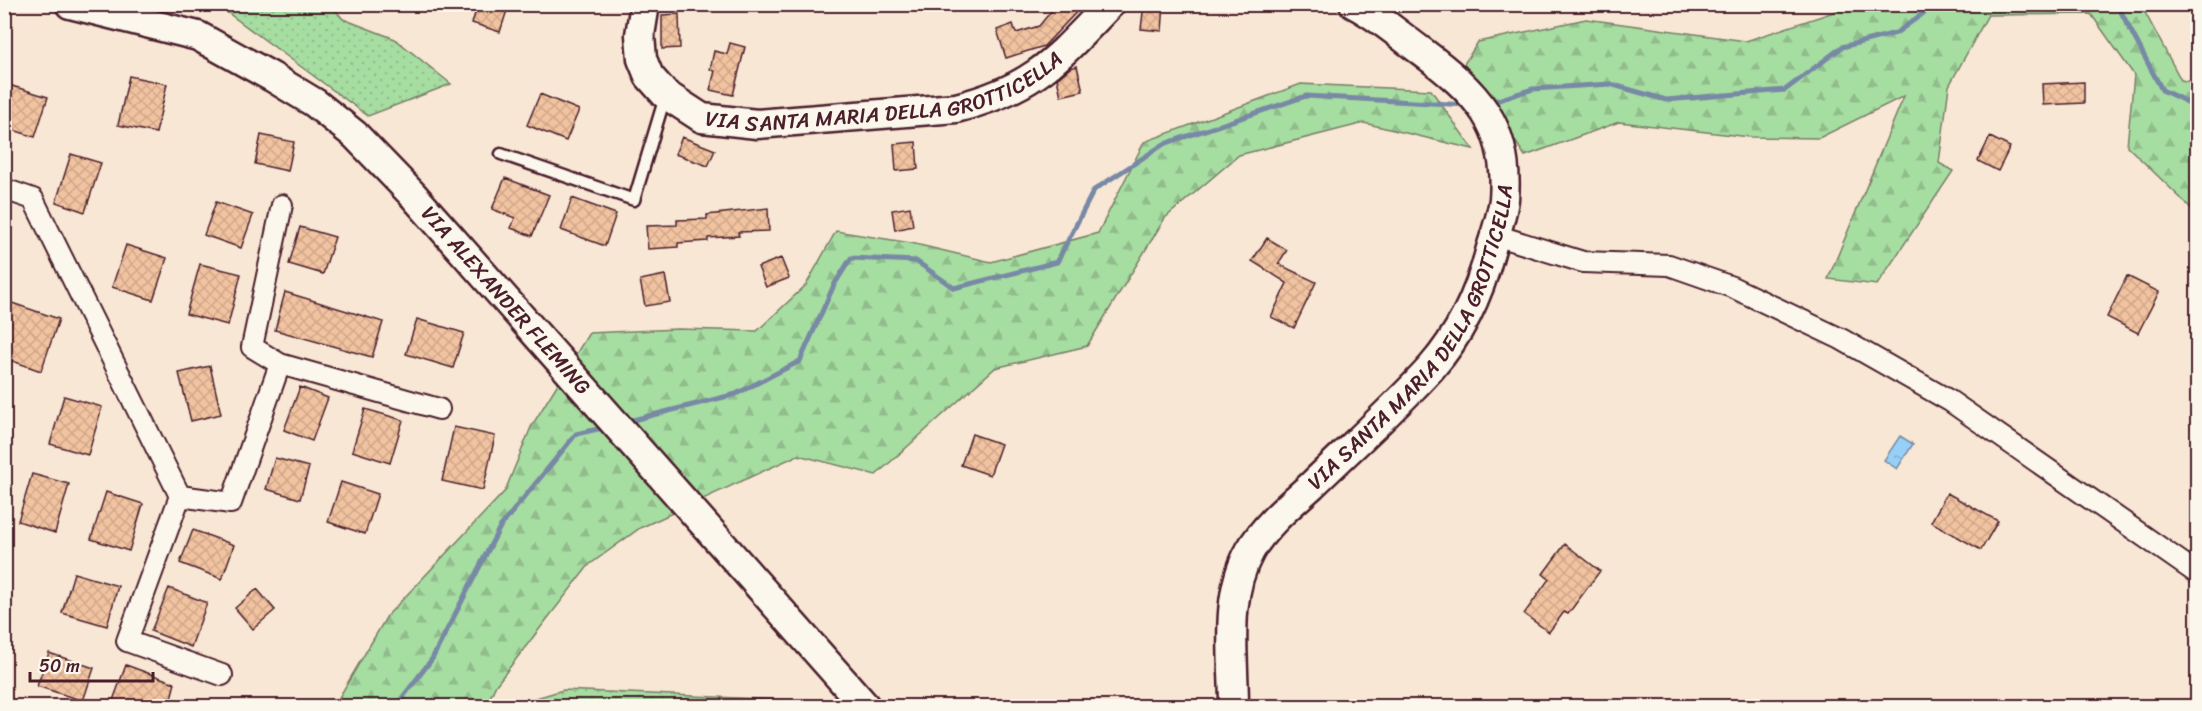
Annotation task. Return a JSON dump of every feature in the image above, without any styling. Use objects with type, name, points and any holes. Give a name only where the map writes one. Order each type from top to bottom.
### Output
[{"type":"street","name":"VIA ALEXANDER FLEMING","points":[[70,4],[198,36],[315,103],[355,135],[413,195],[865,706]]},
{"type":"street","name":"VIA SANTA MARIA DELLA GROTTICELLA","points":[[645,4],[640,35],[642,59],[649,76],[665,94],[702,118],[758,124],[956,108],[988,100],[1024,84],[1053,63],[1110,4]]},
{"type":"street","name":"VIA SANTA MARIA DELLA GROTTICELLA","points":[[1234,706],[1231,645],[1234,607],[1239,579],[1250,551],[1272,522],[1404,397],[1455,338],[1486,268],[1504,200],[1503,157],[1495,129],[1482,104],[1440,65],[1354,4]]},
{"type":"street","points":[[4,189],[33,199],[180,496],[127,641],[222,675]]},
{"type":"street","points":[[282,205],[252,347],[280,364],[439,409]]},
{"type":"street","points":[[1495,234],[1583,262],[1669,265],[1732,287],[1842,339],[1950,402],[2198,574]]},
{"type":"street","points":[[180,496],[231,503],[280,364]]},
{"type":"lane","points":[[501,154],[634,200],[665,94]]},
{"type":"green space","points":[[220,5],[331,5],[343,19],[395,39],[451,84],[368,116]]},
{"type":"green space","points":[[1846,5],[2141,5],[2181,80],[2197,83],[2197,214],[2127,146],[2134,75],[2091,14],[1988,15],[1949,86],[1939,163],[1953,171],[1877,285],[1828,279],[1904,96],[1819,138],[1750,137],[1619,122],[1525,156],[1464,64],[1478,42],[1586,19],[1746,41],[1846,8]]},
{"type":"green space","points":[[1301,84],[1431,90],[1473,149],[1364,123],[1239,155],[1165,218],[1087,346],[995,368],[876,475],[798,455],[640,528],[589,565],[496,685],[486,706],[334,706],[387,616],[505,491],[531,427],[589,333],[678,329],[757,331],[806,285],[836,231],[911,243],[991,262],[1098,233],[1144,142]]},
{"type":"green space","points":[[563,690],[803,701],[802,706],[509,706]]},
{"type":"water","points":[[1900,436],[1913,444],[1897,469],[1884,460]]},
{"type":"building","points":[[478,4],[509,4],[500,32],[472,23]]},
{"type":"building","points":[[1057,4],[1084,4],[1044,46],[1006,58],[997,30],[1013,24],[1016,33],[1039,26]]},
{"type":"building","points":[[1144,4],[1164,4],[1162,31],[1141,29]]},
{"type":"building","points":[[679,14],[680,48],[662,49],[662,15]]},
{"type":"building","points":[[730,43],[745,47],[733,95],[710,90],[715,71],[710,70],[714,51],[727,54]]},
{"type":"building","points":[[1077,66],[1083,91],[1061,96],[1057,79],[1070,68]]},
{"type":"building","points":[[129,76],[167,84],[156,133],[118,125]]},
{"type":"building","points":[[2084,82],[2084,103],[2043,105],[2042,84]]},
{"type":"building","points":[[9,85],[48,97],[35,137],[4,127],[4,100]]},
{"type":"building","points":[[540,94],[579,110],[566,141],[527,125]]},
{"type":"building","points":[[261,135],[294,142],[288,171],[255,164]]},
{"type":"building","points":[[682,137],[715,150],[708,166],[675,154]]},
{"type":"building","points":[[1990,137],[2010,147],[1998,171],[1978,161]]},
{"type":"building","points":[[916,142],[918,169],[896,171],[894,144]]},
{"type":"building","points":[[71,154],[101,163],[85,212],[56,202]]},
{"type":"building","points":[[505,178],[549,195],[532,236],[511,228],[515,218],[492,209]]},
{"type":"building","points":[[572,198],[616,214],[605,246],[561,230]]},
{"type":"building","points":[[216,202],[253,215],[241,248],[204,235]]},
{"type":"building","points":[[910,207],[913,226],[895,230],[892,210]]},
{"type":"building","points":[[768,208],[769,231],[738,232],[739,236],[708,238],[708,241],[678,243],[678,247],[648,249],[646,226],[677,225],[677,220],[707,219],[707,215]]},
{"type":"building","points":[[300,227],[335,237],[323,274],[289,264]]},
{"type":"building","points":[[1267,238],[1287,250],[1278,264],[1316,282],[1294,328],[1271,317],[1287,283],[1252,261]]},
{"type":"building","points":[[126,245],[167,258],[153,300],[112,287]]},
{"type":"building","points":[[781,258],[789,278],[766,287],[758,267]]},
{"type":"building","points":[[200,264],[241,274],[228,325],[186,314]]},
{"type":"building","points":[[665,275],[670,302],[645,306],[640,280]]},
{"type":"building","points":[[2127,276],[2159,292],[2138,333],[2107,317]]},
{"type":"building","points":[[285,292],[383,322],[372,357],[275,330]]},
{"type":"building","points":[[9,302],[59,319],[41,371],[4,358],[4,314]]},
{"type":"building","points":[[417,319],[464,333],[453,368],[406,354]]},
{"type":"building","points":[[210,366],[221,414],[191,421],[179,373]]},
{"type":"building","points":[[300,387],[328,398],[312,441],[284,430]]},
{"type":"building","points":[[64,396],[102,407],[88,455],[50,444]]},
{"type":"building","points":[[365,409],[403,420],[390,463],[352,451]]},
{"type":"building","points":[[454,427],[495,436],[483,490],[442,481]]},
{"type":"building","points":[[972,434],[1001,444],[990,475],[961,465]]},
{"type":"building","points":[[275,458],[309,467],[300,499],[266,489]]},
{"type":"building","points":[[32,474],[69,484],[55,533],[18,521]]},
{"type":"building","points":[[341,482],[378,494],[365,534],[328,522]]},
{"type":"building","points":[[106,492],[143,504],[129,551],[91,539]]},
{"type":"building","points":[[1947,493],[1998,521],[1981,550],[1931,522]]},
{"type":"building","points":[[193,530],[234,545],[222,579],[180,563]]},
{"type":"building","points":[[1565,544],[1600,571],[1568,614],[1564,612],[1549,632],[1524,614],[1549,579],[1543,574]]},
{"type":"building","points":[[74,573],[118,586],[107,626],[62,613]]},
{"type":"building","points":[[169,588],[207,603],[191,647],[151,631]]},
{"type":"building","points":[[257,589],[275,610],[253,629],[235,608]]},
{"type":"building","points":[[49,653],[94,668],[83,701],[37,686]]},
{"type":"building","points":[[126,665],[175,683],[169,706],[111,706]]},
{"type":"waterway","points":[[1492,102],[1533,89],[1610,84],[1666,100],[1785,90],[1842,47],[1896,33],[1936,4]]},
{"type":"waterway","points":[[2114,4],[2119,8],[2162,90],[2189,103],[2198,102]]},
{"type":"waterway","points":[[625,422],[736,394],[800,361],[834,285],[851,258],[916,261],[954,288],[1057,262],[1094,190],[1164,144],[1306,96],[1467,105]]},
{"type":"waterway","points":[[396,706],[432,659],[500,527],[576,434],[607,427]]}]
